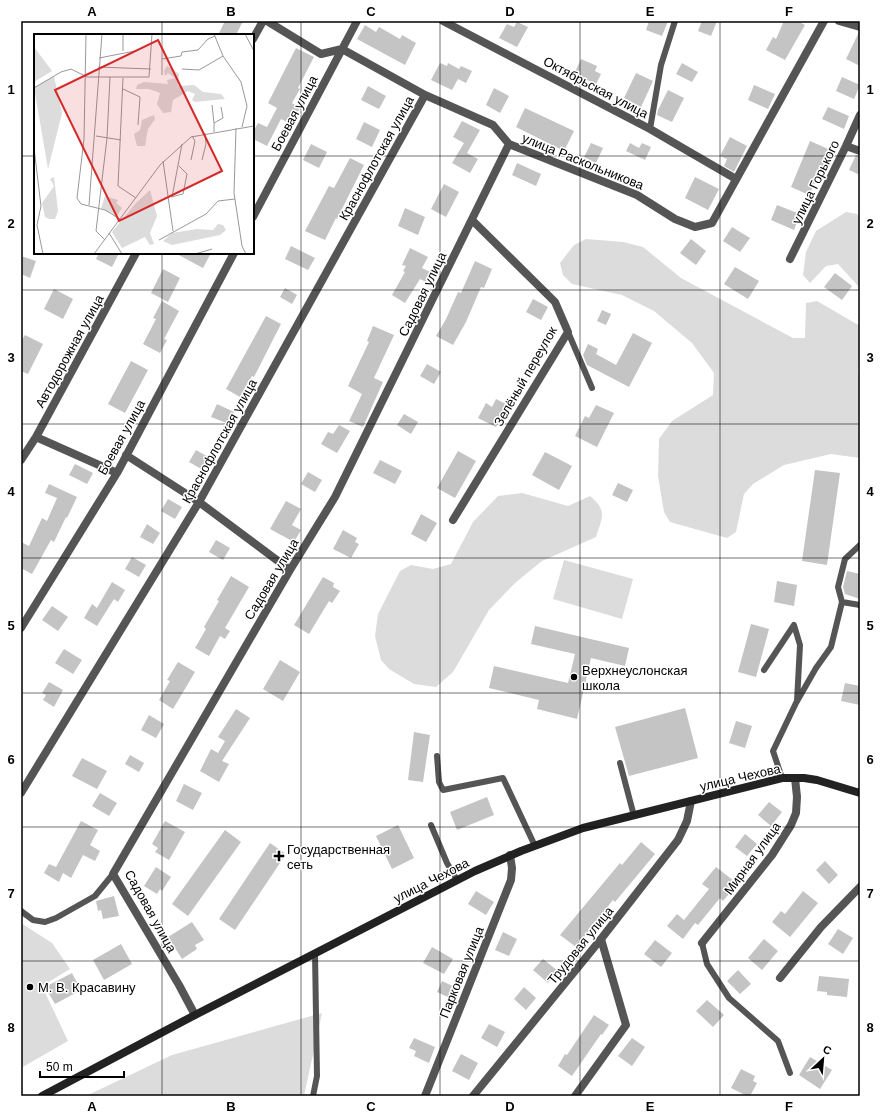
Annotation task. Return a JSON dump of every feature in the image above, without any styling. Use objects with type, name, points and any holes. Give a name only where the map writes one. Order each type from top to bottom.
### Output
[{"type":"street","points":[[254,37],[263,21]]},
{"type":"street","points":[[267,21],[321,54],[342,49]]},
{"type":"street","name":"Боевая улица","points":[[254,215],[357,21]]},
{"type":"street","name":"Октябрьская улица","points":[[443,21],[650,129],[736,179]]},
{"type":"street","name":"улица Раскольникова","points":[[342,49],[425,95],[493,124],[509,144],[637,194],[675,219],[695,227],[712,223],[824,21]]},
{"type":"street","points":[[839,21],[860,27]]},
{"type":"street","name":"Краснофлотская улица","points":[[21,793],[199,502],[425,95]]},
{"type":"street","name":"улица Горького","points":[[790,260],[860,115]]},
{"type":"street","name":"Садовая улица","points":[[195,1014],[113,874],[290,570],[335,497],[509,144]]},
{"type":"street","points":[[846,146],[860,151]]},
{"type":"street","name":"Зелёный переулок","points":[[453,520],[568,332],[555,302],[472,220]]},
{"type":"street","name":"Автодорожная улица","points":[[21,460],[36,437],[135,254]]},
{"type":"street","name":"Боевая улица","points":[[21,628],[117,473],[233,254]]},
{"type":"street","points":[[36,437],[117,473]]},
{"type":"street","points":[[126,455],[199,502],[290,570]]},
{"type":"street","name":"улица Чехова","points":[[42,1096],[195,1014],[457,880],[510,855],[534,846],[583,828],[782,778],[817,780],[860,793]]},
{"type":"street","name":"Мирная улица","points":[[702,943],[772,855],[792,825],[796,813],[797,797],[795,778]]},
{"type":"street","name":"Трудовая улица","points":[[473,1096],[601,939],[678,840],[687,821],[691,801]]},
{"type":"street","name":"Парковая улица","points":[[425,1096],[510,880],[512,868],[510,855]]},
{"type":"street","points":[[780,978],[821,927],[860,887]]},
{"type":"street","points":[[575,1096],[626,1025],[601,939]]},
{"type":"lane","points":[[650,129],[661,65],[675,21]]},
{"type":"lane","points":[[568,332],[592,388]]},
{"type":"lane","points":[[782,778],[773,751],[796,703],[816,668],[831,646],[842,602],[838,587],[845,559],[860,545]]},
{"type":"lane","points":[[842,602],[860,605]]},
{"type":"lane","points":[[764,670],[794,625],[800,646],[796,703]]},
{"type":"lane","points":[[437,756],[440,782],[443,790],[503,778],[534,846]]},
{"type":"lane","points":[[620,763],[634,816]]},
{"type":"lane","points":[[431,825],[447,863],[457,880]]},
{"type":"lane","points":[[21,911],[33,920],[45,922],[56,918],[95,896],[113,874]]},
{"type":"lane","points":[[702,943],[707,964],[729,998],[778,1041],[790,1073]]},
{"type":"lane","points":[[313,1096],[317,1076],[315,953]]},
{"type":"shaded area","points":[[846,212],[857,214],[860,219],[860,288],[838,264],[826,266],[810,283],[803,275],[806,252],[816,231]]},
{"type":"shaded area","points":[[586,239],[623,242],[643,247],[681,278],[793,338],[805,338],[806,303],[817,301],[860,326],[860,358],[858,371],[860,376],[860,458],[831,454],[784,465],[753,484],[744,494],[736,532],[727,538],[670,522],[664,512],[658,476],[659,439],[672,421],[713,395],[714,373],[692,343],[654,311],[622,295],[572,284],[563,275],[560,263],[574,245]]},
{"type":"shaded area","points":[[522,493],[568,506],[590,496],[596,501],[602,515],[596,537],[542,561],[515,583],[489,610],[453,672],[436,687],[414,684],[389,669],[381,660],[375,636],[378,614],[400,571],[411,565],[433,569],[451,564],[473,522],[498,496]]},
{"type":"shaded area","points":[[564,560],[633,579],[622,619],[553,599]]},
{"type":"shaded area","points":[[21,923],[52,943],[70,969],[42,986],[68,1041],[21,1068]]},
{"type":"shaded area","points":[[322,1013],[304,1096],[86,1096],[172,1055]]},
{"type":"building","points":[[225,21],[243,21],[236,34],[218,34]]},
{"type":"building","points":[[649,21],[668,21],[662,36],[646,30]]},
{"type":"building","points":[[702,21],[717,21],[711,36],[698,31]]},
{"type":"building","points":[[784,21],[797,21],[805,25],[785,60],[766,50],[773,37],[776,39]]},
{"type":"building","points":[[517,22],[528,27],[517,47],[499,38],[507,24],[514,27]]},
{"type":"building","points":[[365,25],[376,32],[379,27],[400,39],[402,35],[416,43],[405,65],[357,39]]},
{"type":"building","points":[[860,32],[860,66],[846,59]]},
{"type":"building","points":[[296,48],[314,57],[292,103],[300,108],[291,124],[281,119],[267,146],[254,140],[254,130],[258,123],[267,127],[277,108],[268,103]]},
{"type":"building","points":[[581,59],[597,66],[595,71],[601,74],[596,84],[574,74]]},
{"type":"building","points":[[440,63],[447,66],[448,63],[459,69],[461,66],[472,71],[466,83],[458,79],[452,90],[431,80]]},
{"type":"building","points":[[682,63],[698,72],[692,82],[676,74]]},
{"type":"building","points":[[636,73],[653,81],[641,107],[624,98]]},
{"type":"building","points":[[842,77],[860,85],[854,99],[836,91]]},
{"type":"building","points":[[754,85],[775,94],[768,109],[748,100]]},
{"type":"building","points":[[368,86],[386,96],[379,109],[361,100]]},
{"type":"building","points":[[494,88],[509,96],[500,113],[486,105]]},
{"type":"building","points":[[668,90],[684,98],[672,122],[657,115]]},
{"type":"building","points":[[828,107],[849,116],[844,129],[822,119]]},
{"type":"building","points":[[525,108],[574,131],[564,151],[516,127]]},
{"type":"building","points":[[462,121],[480,130],[467,153],[478,159],[470,173],[452,163],[464,143],[453,137]]},
{"type":"building","points":[[364,122],[380,130],[372,147],[356,139]]},
{"type":"building","points":[[730,137],[747,146],[734,172],[724,166],[727,159],[720,156]]},
{"type":"building","points":[[810,141],[833,151],[825,168],[822,167],[809,195],[791,187]]},
{"type":"building","points":[[591,143],[603,148],[596,163],[584,157]]},
{"type":"building","points":[[630,143],[639,148],[642,143],[651,147],[645,160],[626,151]]},
{"type":"building","points":[[311,144],[327,152],[319,168],[303,160]]},
{"type":"building","points":[[856,155],[860,156],[860,175],[849,170]]},
{"type":"building","points":[[350,158],[364,165],[325,240],[305,231],[329,186],[334,188]]},
{"type":"building","points":[[517,163],[541,174],[536,186],[512,175]]},
{"type":"building","points":[[695,177],[719,189],[708,210],[685,198]]},
{"type":"building","points":[[444,184],[459,192],[446,217],[431,209]]},
{"type":"building","points":[[777,205],[800,214],[794,230],[771,220]]},
{"type":"building","points":[[405,208],[425,217],[418,235],[398,226]]},
{"type":"building","points":[[732,227],[750,238],[740,252],[723,241]]},
{"type":"building","points":[[691,239],[706,251],[696,265],[680,253]]},
{"type":"building","points":[[291,246],[315,258],[308,270],[285,259]]},
{"type":"building","points":[[410,248],[428,257],[422,268],[430,272],[426,282],[420,279],[405,303],[392,295],[405,272],[403,271],[406,266],[402,265]]},
{"type":"building","points":[[98,254],[118,254],[112,267],[96,259]]},
{"type":"building","points":[[177,254],[210,254],[203,268]]},
{"type":"building","points":[[21,256],[36,261],[30,278],[21,274]]},
{"type":"building","points":[[475,261],[492,269],[484,288],[481,287],[466,322],[453,345],[436,336],[446,319],[458,292],[461,293]]},
{"type":"building","points":[[735,267],[759,281],[748,299],[724,284]]},
{"type":"building","points":[[163,269],[180,278],[168,302],[151,293]]},
{"type":"building","points":[[835,273],[852,286],[842,300],[824,287]]},
{"type":"building","points":[[285,288],[297,295],[292,304],[280,297]]},
{"type":"building","points":[[54,289],[73,299],[63,319],[44,309]]},
{"type":"building","points":[[533,299],[548,307],[541,320],[526,312]]},
{"type":"building","points":[[162,301],[179,311],[164,339],[167,340],[160,353],[143,344],[156,319],[153,318]]},
{"type":"building","points":[[602,310],[611,314],[606,325],[597,321]]},
{"type":"building","points":[[266,316],[281,324],[254,377],[252,376],[240,397],[226,389]]},
{"type":"building","points":[[373,326],[394,335],[374,378],[383,382],[363,427],[349,421],[362,394],[348,386],[369,342],[367,341]]},
{"type":"building","points":[[633,333],[652,343],[629,387],[587,365],[583,355],[588,344],[598,349],[596,354],[616,365]]},
{"type":"building","points":[[25,335],[43,344],[28,374],[21,371],[21,341]]},
{"type":"building","points":[[131,361],[148,370],[125,413],[108,404]]},
{"type":"building","points":[[427,364],[441,372],[434,384],[420,376]]},
{"type":"building","points":[[496,399],[508,405],[496,427],[478,418],[486,403],[492,407]]},
{"type":"building","points":[[217,404],[234,412],[229,424],[211,417]]},
{"type":"building","points":[[596,405],[614,413],[597,447],[575,436],[585,416],[589,418]]},
{"type":"building","points":[[404,414],[418,422],[411,434],[397,425]]},
{"type":"building","points":[[339,425],[350,431],[337,453],[321,444],[328,432],[333,434]]},
{"type":"building","points":[[196,450],[210,458],[203,470],[189,462]]},
{"type":"building","points":[[458,451],[476,461],[455,498],[437,488]]},
{"type":"building","points":[[545,452],[572,466],[559,490],[532,475]]},
{"type":"building","points":[[380,460],[402,471],[395,484],[373,473]]},
{"type":"building","points":[[75,464],[93,473],[87,484],[69,475]]},
{"type":"building","points":[[815,470],[840,473],[827,565],[802,561]]},
{"type":"building","points":[[308,472],[322,480],[315,492],[301,484]]},
{"type":"building","points":[[618,483],[633,490],[627,502],[612,495]]},
{"type":"building","points":[[49,484],[77,497],[54,542],[51,540],[32,574],[21,568],[21,542],[29,546],[42,518],[47,521],[57,498],[45,493]]},
{"type":"building","points":[[168,499],[182,507],[175,519],[161,511]]},
{"type":"building","points":[[286,501],[301,509],[292,525],[301,530],[294,542],[270,529]]},
{"type":"building","points":[[421,514],[437,523],[426,542],[411,534]]},
{"type":"building","points":[[147,524],[160,533],[153,544],[140,537]]},
{"type":"building","points":[[343,530],[357,538],[355,542],[359,544],[351,558],[333,549]]},
{"type":"building","points":[[216,540],[230,548],[223,560],[209,552]]},
{"type":"building","points":[[132,557],[146,565],[139,577],[125,569]]},
{"type":"building","points":[[847,571],[860,574],[860,599],[845,594],[843,587]]},
{"type":"building","points":[[231,576],[249,587],[225,628],[230,631],[225,639],[220,636],[209,656],[195,648],[206,629],[204,627],[219,601],[217,600]]},
{"type":"building","points":[[323,577],[334,583],[333,587],[340,591],[332,603],[329,601],[309,634],[294,625]]},
{"type":"building","points":[[777,581],[797,585],[794,606],[774,602]]},
{"type":"building","points":[[112,582],[125,590],[118,602],[114,599],[97,626],[84,618],[92,604],[97,608]]},
{"type":"building","points":[[52,606],[68,617],[58,631],[42,620]]},
{"type":"building","points":[[751,624],[769,629],[756,677],[738,672]]},
{"type":"building","points":[[535,626],[629,648],[625,666],[591,658],[577,719],[537,709],[539,700],[489,688],[494,666],[568,683],[575,654],[531,644]]},
{"type":"building","points":[[64,649],[82,660],[73,674],[55,663]]},
{"type":"building","points":[[280,660],[300,672],[283,701],[263,689]]},
{"type":"building","points":[[178,662],[195,672],[173,709],[159,700],[170,681],[167,680]]},
{"type":"building","points":[[49,682],[63,690],[54,707],[43,700],[46,695],[42,693]]},
{"type":"building","points":[[845,683],[860,686],[860,705],[841,701]]},
{"type":"building","points":[[685,708],[698,758],[629,776],[615,727]]},
{"type":"building","points":[[236,709],[250,718],[222,761],[229,764],[219,782],[200,771],[211,749],[218,753],[225,741],[218,737]]},
{"type":"building","points":[[149,715],[164,724],[156,738],[141,730]]},
{"type":"building","points":[[736,721],[752,726],[745,748],[729,743]]},
{"type":"building","points":[[414,732],[430,735],[423,782],[408,780]]},
{"type":"building","points":[[130,755],[144,763],[139,772],[125,764]]},
{"type":"building","points":[[82,758],[107,771],[97,789],[72,776]]},
{"type":"building","points":[[184,784],[202,793],[193,810],[176,801]]},
{"type":"building","points":[[100,793],[117,803],[109,816],[92,806]]},
{"type":"building","points":[[487,797],[494,815],[457,830],[450,812]]},
{"type":"building","points":[[769,802],[782,812],[771,826],[758,815]]},
{"type":"building","points":[[81,821],[98,830],[90,845],[100,851],[95,861],[83,855],[71,878],[63,873],[59,882],[44,873],[49,864],[56,867]]},
{"type":"building","points":[[165,821],[185,832],[169,860],[155,852],[158,848],[152,844]]},
{"type":"building","points":[[398,825],[414,858],[392,869],[376,836]]},
{"type":"building","points":[[225,830],[241,842],[188,916],[172,904]]},
{"type":"building","points":[[745,834],[757,844],[747,856],[735,847]]},
{"type":"building","points":[[641,842],[655,854],[615,902],[613,900],[576,947],[560,935],[620,863],[622,865]]},
{"type":"building","points":[[270,843],[286,854],[235,930],[219,919]]},
{"type":"building","points":[[825,861],[838,875],[829,884],[816,870]]},
{"type":"building","points":[[156,867],[171,877],[162,891],[160,889],[157,894],[144,886]]},
{"type":"building","points":[[716,867],[734,881],[729,886],[733,889],[723,901],[720,898],[698,925],[695,923],[683,939],[667,926],[677,914],[684,920],[709,889],[702,884]]},
{"type":"building","points":[[476,891],[494,902],[486,915],[468,904]]},
{"type":"building","points":[[803,891],[818,903],[790,937],[772,922],[781,911],[785,914]]},
{"type":"building","points":[[114,896],[119,916],[103,919],[101,910],[98,911],[96,901]]},
{"type":"building","points":[[192,922],[204,940],[195,945],[197,949],[182,959],[168,937]]},
{"type":"building","points":[[838,929],[853,938],[843,954],[828,944]]},
{"type":"building","points":[[503,932],[517,939],[509,956],[495,950]]},
{"type":"building","points":[[764,939],[778,951],[762,970],[748,958]]},
{"type":"building","points":[[655,940],[672,953],[661,967],[644,954]]},
{"type":"building","points":[[121,944],[132,964],[104,980],[93,960]]},
{"type":"building","points":[[432,947],[453,959],[444,974],[423,963]]},
{"type":"building","points":[[543,959],[558,971],[548,983],[533,970]]},
{"type":"building","points":[[738,970],[751,984],[740,994],[727,981]]},
{"type":"building","points":[[72,973],[81,990],[55,1004],[45,987]]},
{"type":"building","points":[[819,976],[849,979],[847,997],[827,995],[827,992],[817,991]]},
{"type":"building","points":[[442,981],[459,989],[454,1000],[437,992]]},
{"type":"building","points":[[524,987],[536,998],[526,1010],[514,999]]},
{"type":"building","points":[[707,1000],[724,1015],[713,1027],[696,1011]]},
{"type":"building","points":[[594,1015],[609,1025],[572,1076],[558,1066],[565,1054],[567,1055]]},
{"type":"building","points":[[489,1024],[505,1032],[497,1047],[481,1038]]},
{"type":"building","points":[[414,1038],[435,1047],[429,1063],[414,1056],[416,1051],[409,1048]]},
{"type":"building","points":[[632,1038],[645,1047],[632,1066],[618,1056]]},
{"type":"building","points":[[461,1054],[478,1063],[469,1080],[452,1071]]},
{"type":"building","points":[[810,1057],[832,1070],[820,1089],[799,1075]]},
{"type":"building","points":[[741,1069],[755,1076],[753,1081],[757,1083],[750,1096],[731,1088]]},
{"type":"place","name":"Верхнеуслонская школа","points":[[574,677]]},
{"type":"place","name":"Государственная сеть","points":[[279,856]]},
{"type":"place","name":"М. В. Красавину","points":[[30,987]]}]
